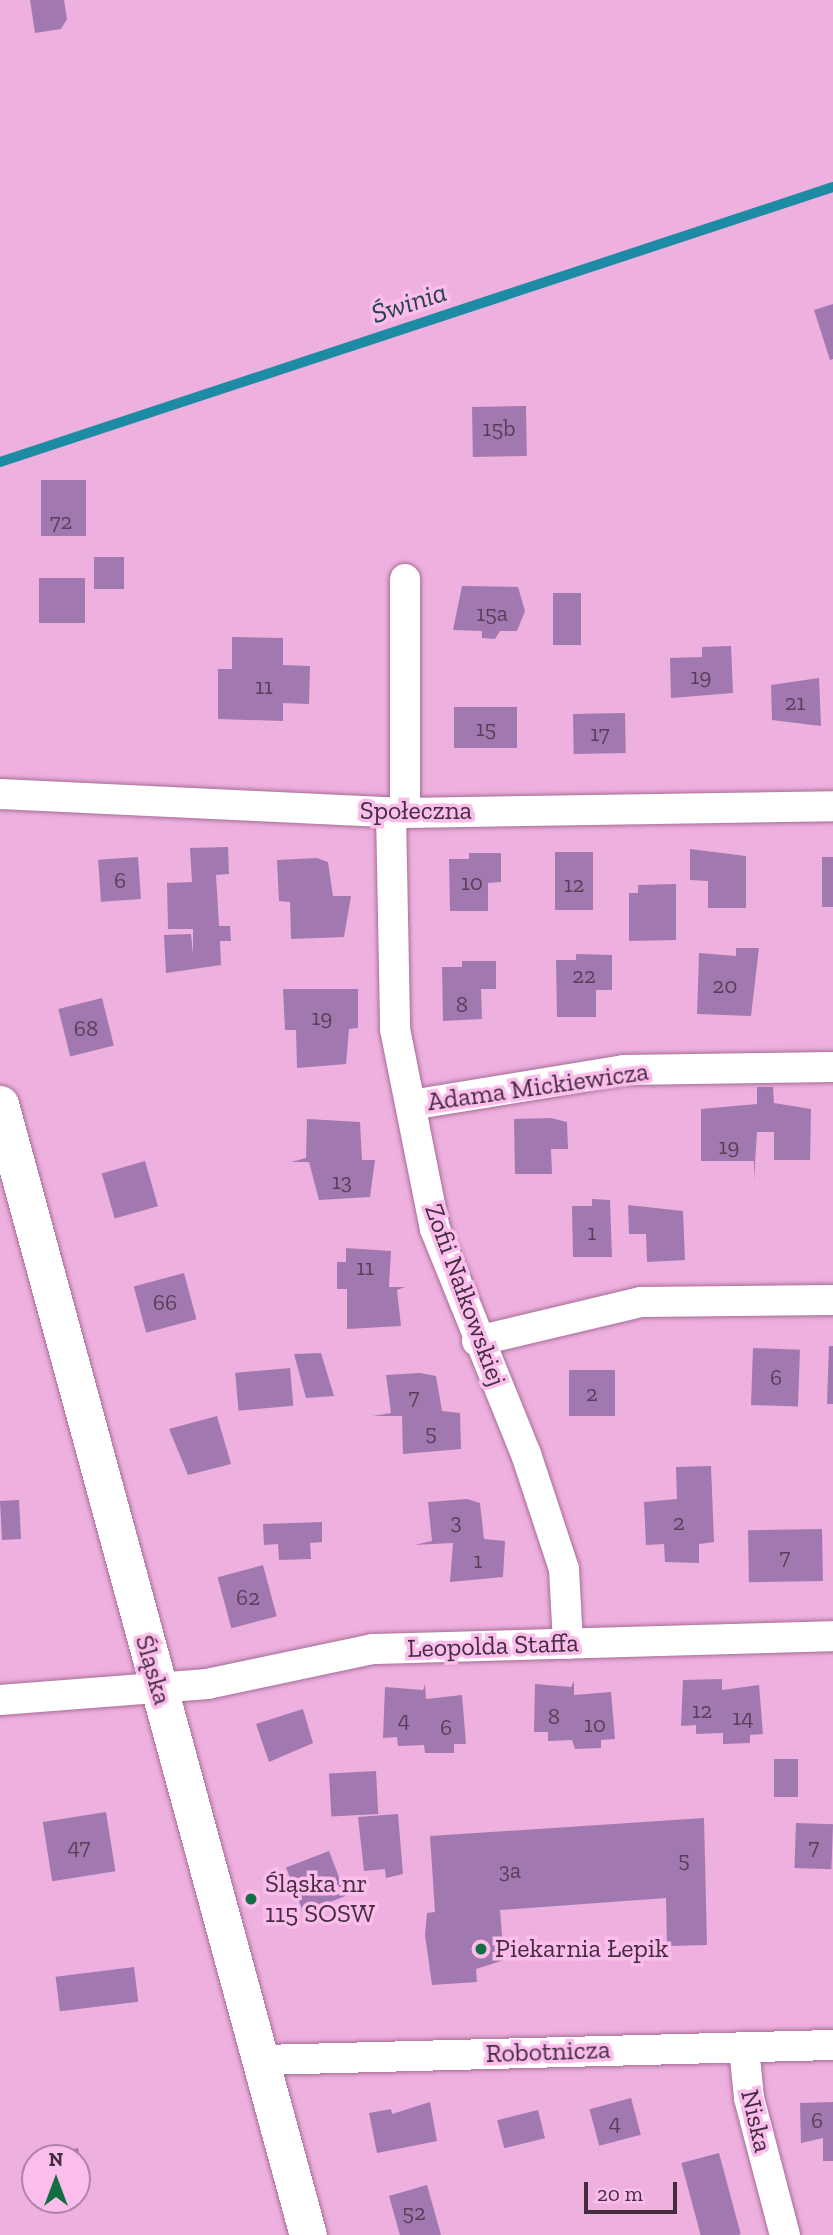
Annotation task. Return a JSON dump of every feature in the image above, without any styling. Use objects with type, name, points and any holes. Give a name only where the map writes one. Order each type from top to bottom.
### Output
[{"type":"street","name":"Zofii Nałkowskiej","points":[[405,579],[395,1029],[435,1229],[477,1341],[526,1454],[564,1569],[568,1644]]},
{"type":"street","name":"Społeczna","points":[[0,794],[398,813],[833,806]]},
{"type":"street","name":"Adama Mickiewicza","points":[[411,1105],[624,1070],[833,1067]]},
{"type":"street","name":"Śląska","points":[[0,1104],[158,1688],[263,2060],[308,2235]]},
{"type":"street","points":[[477,1341],[641,1302],[833,1300]]},
{"type":"street","name":"Leopolda Staffa","points":[[0,1700],[207,1684],[354,1651],[833,1636]]},
{"type":"street","name":"Robotnicza","points":[[263,2060],[833,2045]]},
{"type":"street","name":"Niska","points":[[744,2047],[749,2098],[785,2235]]},
{"type":"building","points":[[30,0],[64,0],[67,19],[61,29],[35,33]]},
{"type":"building","points":[[833,304],[833,359],[830,360],[814,310]]},
{"type":"building","points":[[526,406],[527,456],[473,457],[472,407]]},
{"type":"building","points":[[41,480],[86,480],[86,536],[41,536]]},
{"type":"building","points":[[94,557],[124,557],[124,589],[94,589]]},
{"type":"building","points":[[39,578],[85,578],[85,623],[39,623]]},
{"type":"building","points":[[462,586],[518,587],[525,611],[517,631],[500,631],[495,639],[482,638],[482,631],[453,630]]},
{"type":"building","points":[[553,593],[581,593],[581,645],[553,645]]},
{"type":"building","points":[[232,637],[283,638],[283,665],[310,666],[309,704],[283,703],[283,721],[218,719],[218,669],[232,669]]},
{"type":"building","points":[[731,646],[733,693],[671,698],[670,658],[702,657],[702,647]]},
{"type":"building","points":[[819,678],[821,726],[772,720],[771,685]]},
{"type":"building","points":[[454,707],[517,707],[517,748],[454,748]]},
{"type":"building","points":[[625,713],[626,753],[574,754],[573,714]]},
{"type":"building","points":[[228,847],[229,874],[216,875],[219,926],[230,926],[231,941],[220,941],[221,965],[166,973],[164,935],[191,934],[193,954],[193,929],[168,929],[167,883],[192,882],[190,848]]},
{"type":"building","points":[[690,849],[746,856],[746,908],[708,908],[708,881],[690,880]]},
{"type":"building","points":[[555,852],[593,852],[593,910],[555,910]]},
{"type":"building","points":[[469,853],[501,853],[501,882],[488,883],[488,911],[450,911],[449,859],[469,859]]},
{"type":"building","points":[[138,857],[141,899],[101,902],[98,860]]},
{"type":"building","points":[[822,857],[833,857],[833,907],[822,907]]},
{"type":"building","points":[[317,858],[328,862],[333,896],[351,896],[344,937],[291,939],[290,902],[279,901],[277,860]]},
{"type":"building","points":[[676,884],[676,940],[629,941],[629,893],[638,893],[638,885]]},
{"type":"building","points":[[736,948],[759,948],[751,1016],[697,1014],[699,953],[736,956]]},
{"type":"building","points":[[576,954],[612,955],[612,990],[596,990],[596,1017],[557,1017],[556,960],[576,960]]},
{"type":"building","points":[[462,961],[496,961],[496,989],[481,989],[482,1019],[443,1021],[442,967],[462,967]]},
{"type":"building","points":[[283,989],[358,989],[358,1028],[349,1029],[346,1064],[297,1068],[296,1030],[285,1030]]},
{"type":"building","points":[[102,998],[114,1046],[70,1056],[58,1009]]},
{"type":"building","points":[[757,1087],[773,1087],[774,1103],[811,1109],[810,1160],[774,1160],[774,1132],[757,1132],[754,1181],[754,1161],[701,1161],[701,1109],[757,1104]]},
{"type":"building","points":[[551,1118],[567,1122],[568,1149],[551,1149],[552,1174],[515,1174],[514,1119]]},
{"type":"building","points":[[307,1119],[360,1122],[362,1160],[375,1160],[370,1197],[319,1200],[309,1162],[291,1162],[306,1158]]},
{"type":"building","points":[[145,1161],[158,1206],[115,1219],[102,1173]]},
{"type":"building","points":[[592,1199],[610,1200],[612,1257],[573,1257],[572,1206],[592,1206]]},
{"type":"building","points":[[628,1205],[683,1211],[685,1260],[647,1262],[646,1234],[629,1234]]},
{"type":"building","points":[[346,1248],[391,1251],[389,1287],[405,1287],[397,1290],[401,1326],[347,1329],[347,1289],[337,1289],[337,1262],[346,1262]]},
{"type":"building","points":[[184,1273],[196,1319],[146,1333],[134,1286]]},
{"type":"building","points":[[829,1346],[833,1346],[833,1404],[827,1404]]},
{"type":"building","points":[[753,1348],[800,1350],[798,1407],[751,1405]]},
{"type":"building","points":[[321,1353],[334,1396],[306,1398],[294,1354]]},
{"type":"building","points":[[290,1368],[293,1406],[239,1411],[235,1373]]},
{"type":"building","points":[[569,1370],[615,1370],[615,1416],[569,1416]]},
{"type":"building","points":[[420,1373],[436,1376],[442,1411],[460,1413],[461,1449],[403,1454],[402,1416],[373,1416],[391,1413],[386,1375]]},
{"type":"building","points":[[217,1416],[231,1464],[188,1475],[169,1429]]},
{"type":"building","points":[[711,1466],[714,1542],[699,1544],[699,1563],[665,1562],[664,1544],[646,1545],[644,1502],[677,1499],[676,1467]]},
{"type":"building","points":[[467,1499],[480,1503],[484,1539],[505,1541],[503,1577],[450,1582],[453,1543],[414,1545],[432,1541],[428,1502]]},
{"type":"building","points":[[19,1500],[21,1539],[2,1540],[0,1501]]},
{"type":"building","points":[[322,1522],[322,1542],[310,1543],[311,1559],[279,1560],[278,1544],[264,1545],[263,1524]]},
{"type":"building","points":[[822,1529],[823,1581],[749,1582],[748,1530]]},
{"type":"building","points":[[263,1565],[277,1616],[231,1628],[218,1577]]},
{"type":"building","points":[[722,1679],[722,1690],[759,1685],[763,1734],[750,1735],[750,1743],[723,1744],[723,1733],[696,1734],[696,1725],[681,1726],[683,1680]]},
{"type":"building","points":[[574,1681],[574,1695],[611,1692],[615,1739],[601,1740],[601,1748],[575,1749],[572,1740],[548,1741],[548,1732],[534,1732],[535,1684],[571,1687]]},
{"type":"building","points":[[425,1684],[426,1699],[462,1695],[466,1744],[454,1744],[454,1753],[425,1753],[424,1745],[398,1746],[397,1737],[383,1738],[385,1687],[423,1690]]},
{"type":"building","points":[[303,1709],[313,1743],[269,1762],[256,1724]]},
{"type":"building","points":[[774,1759],[798,1759],[798,1797],[774,1797]]},
{"type":"building","points":[[376,1771],[378,1814],[331,1816],[329,1773]]},
{"type":"building","points":[[106,1812],[115,1871],[52,1881],[43,1822]]},
{"type":"building","points":[[398,1814],[403,1874],[386,1878],[385,1869],[364,1871],[358,1817]]},
{"type":"building","points":[[704,1818],[707,1945],[667,1946],[666,1898],[500,1910],[504,1960],[476,1969],[477,1982],[432,1985],[425,1935],[427,1913],[435,1912],[430,1836]]},
{"type":"building","points":[[796,1823],[833,1824],[831,1869],[794,1868]]},
{"type":"building","points":[[329,1851],[346,1896],[303,1912],[286,1867]]},
{"type":"building","points":[[134,1967],[138,2002],[60,2011],[56,1977]]},
{"type":"building","points":[[631,2098],[641,2135],[599,2146],[589,2109]]},
{"type":"building","points":[[430,2102],[437,2141],[377,2153],[369,2113],[391,2109],[392,2114]]},
{"type":"building","points":[[833,2102],[833,2161],[823,2161],[823,2138],[801,2143],[800,2103]]},
{"type":"building","points":[[538,2110],[545,2138],[504,2148],[497,2120]]},
{"type":"building","points":[[719,2153],[741,2234],[701,2235],[681,2163]]},
{"type":"building","points":[[427,2185],[441,2235],[400,2235],[389,2196]]},
{"type":"waterway","name":"Świnia","points":[[0,462],[833,187]]},
{"type":"place","name":"Śląska nr 115 SOSW","points":[[251,1899]]},
{"type":"place","name":"Piekarnia Łepik","points":[[481,1949]]}]
